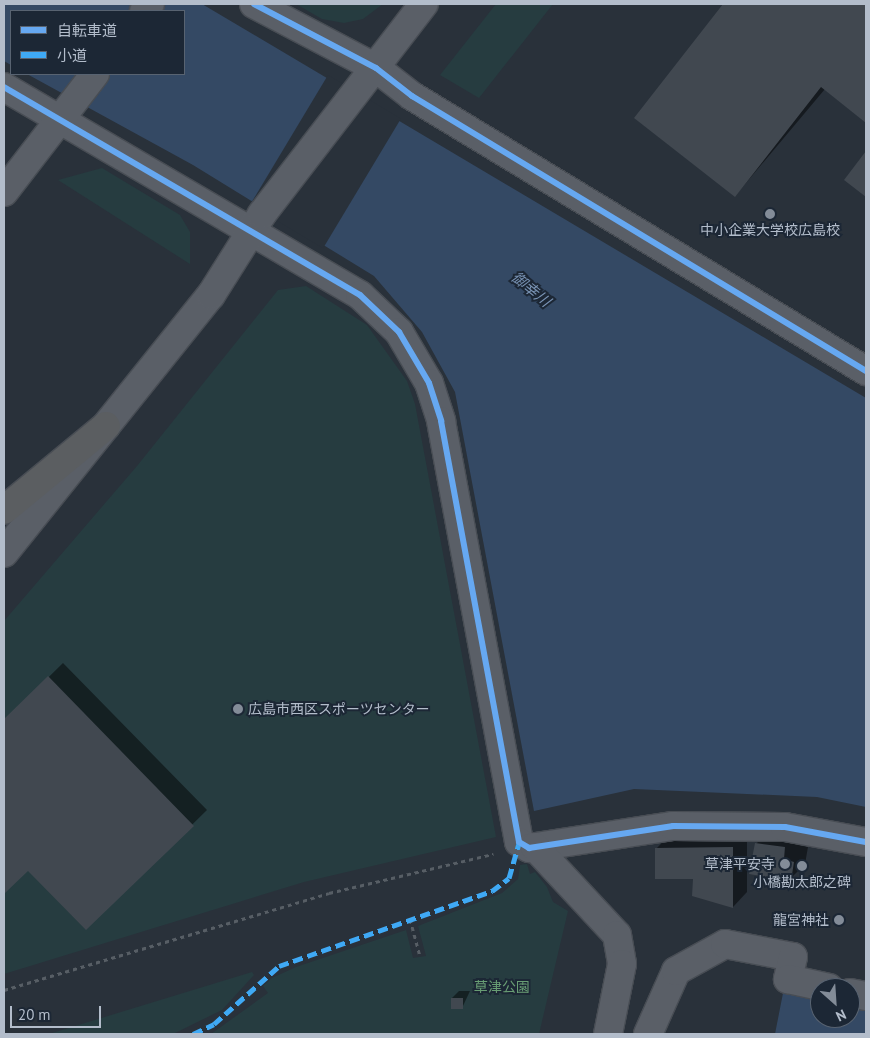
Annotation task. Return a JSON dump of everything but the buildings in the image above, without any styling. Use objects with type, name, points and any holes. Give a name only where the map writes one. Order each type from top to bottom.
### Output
[{"type":"highway","points":[[4,510],[106,426]]},
{"type":"street","points":[[254,4],[376,68],[412,96],[866,371]]},
{"type":"street","points":[[4,553],[211,295],[258,222],[424,4]]},
{"type":"street","points":[[4,192],[94,75]]},
{"type":"street","points":[[4,87],[65,112],[258,222],[374,306],[398,332],[429,383],[441,420],[527,844],[617,935],[622,964],[608,1034]]},
{"type":"street","points":[[527,844],[673,826],[785,827],[866,842]]},
{"type":"street","points":[[648,1034],[676,971],[725,944],[793,957],[788,979],[810,984]]},
{"type":"path","points":[[4,990],[329,892],[496,854],[527,844]]},
{"type":"path","points":[[410,919],[420,957]]},
{"type":"green space","points":[[296,4],[383,4],[363,19],[344,23],[322,19]]},
{"type":"green space","points":[[496,4],[553,4],[479,98],[440,75]]},
{"type":"green space","points":[[102,168],[180,215],[190,232],[190,264],[58,180]]},
{"type":"green space","name":"広島市西区スポーツセンター","points":[[306,286],[367,325],[407,381],[415,404],[496,837],[304,882],[4,974],[4,621],[137,466],[278,290]]},
{"type":"green space","name":"草津公園","points":[[527,864],[530,874],[535,872],[547,887],[553,902],[568,911],[539,1034],[211,1034],[268,993],[263,986],[272,978],[296,967],[406,930],[413,958],[426,956],[418,926],[502,893],[518,879],[520,865]]},
{"type":"green space","points":[[252,972],[254,975],[222,1010],[173,1034],[49,1034]]},
{"type":"water","name":"御幸川","points":[[4,4],[202,4],[866,398],[866,807],[817,797],[634,789],[534,811],[455,392],[422,332],[374,276],[193,165],[29,75],[185,75],[185,10],[10,10],[10,64],[4,61]]},
{"type":"water","points":[[784,988],[810,993],[810,1028],[860,1028],[860,1003],[866,1004],[866,1034],[775,1034]]},
{"type":"pier","points":[[328,75],[401,119],[323,248],[250,204]]},
{"type":"marked path","points":[[193,1034],[214,1024],[279,966],[492,891],[509,878],[519,842]]},
{"type":"cycle path","points":[[254,4],[376,68],[412,96],[866,371]]},
{"type":"cycle path","points":[[4,87],[360,295],[399,332],[429,383],[441,421],[519,842],[529,848],[673,826],[785,827],[866,842]]},
{"type":"place","name":"中小企業大学校広島校","points":[[770,214]]},
{"type":"place","name":"広島市西区スポーツセンター","points":[[238,709]]},
{"type":"place","name":"草津平安寺","points":[[785,864]]},
{"type":"place","name":"小橋勘太郎之碑","points":[[802,866]]},
{"type":"place","name":"龍宮神社","points":[[839,920]]}]
